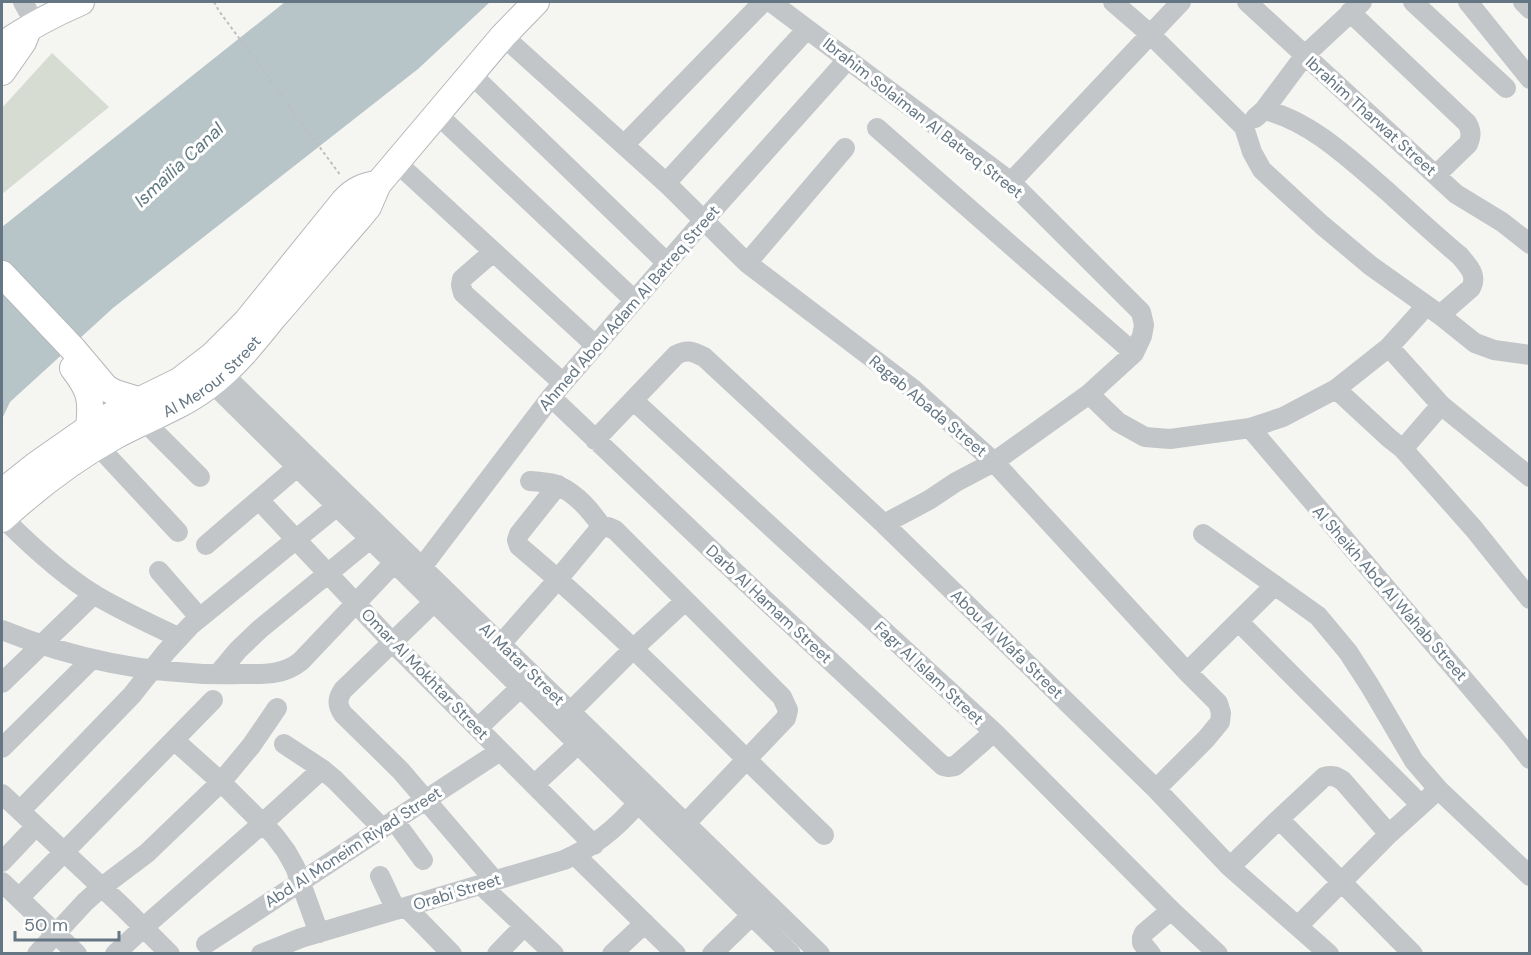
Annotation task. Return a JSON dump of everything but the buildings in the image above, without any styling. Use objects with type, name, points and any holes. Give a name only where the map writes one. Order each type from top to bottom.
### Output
[{"type":"main road","points":[[2,27],[31,10],[56,12],[81,2]]},
{"type":"main road","name":"Al Merour Street","points":[[2,518],[56,473],[113,414],[172,409],[218,378],[249,348],[359,218],[368,207],[378,184],[396,162],[503,36],[536,2]]},
{"type":"main road","points":[[2,45],[31,10]]},
{"type":"main road","points":[[2,72],[23,42],[31,10]]},
{"type":"main road","points":[[352,192],[365,186],[378,184]]},
{"type":"main road","name":"Al Merour Street","points":[[142,411],[213,356],[246,322],[352,192]]},
{"type":"main road","points":[[2,274],[69,354],[87,386],[93,437]]},
{"type":"main road","points":[[2,291],[106,388],[142,411]]},
{"type":"main road","name":"Al Merour Street","points":[[2,492],[36,465],[93,437]]},
{"type":"street","points":[[624,145],[763,2]]},
{"type":"street","name":"Ibrahim Solaiman Al Batreq Street","points":[[771,2],[1011,182],[1142,312],[1144,325],[1142,336],[1134,353]]},
{"type":"street","points":[[1113,2],[1150,34],[1244,127],[1252,152],[1262,170],[1322,225],[1371,266],[1475,343],[1494,350],[1530,355]]},
{"type":"street","points":[[1011,182],[1181,2]]},
{"type":"street","points":[[1413,2],[1506,88]]},
{"type":"street","points":[[1468,2],[1530,79]]},
{"type":"street","points":[[1522,2],[1530,9]]},
{"type":"street","name":"Ibrahim Tharwat Street","points":[[1253,3],[1305,55],[1456,194],[1502,222],[1530,244]]},
{"type":"street","points":[[1244,127],[1264,110],[1305,55],[1359,4],[1471,130],[1468,144],[1437,175]]},
{"type":"street","points":[[666,183],[807,29]]},
{"type":"street","name":"Ragab Abada Street","points":[[503,36],[666,183],[747,263],[913,389],[994,462],[1218,703],[1221,713],[1220,722],[1156,789]]},
{"type":"street","name":"Ahmed Abou Adam Al Batreq Street","points":[[422,567],[557,390],[704,220],[848,59]]},
{"type":"street","points":[[471,74],[667,263]]},
{"type":"street","points":[[1089,394],[1118,422],[1145,437],[1170,439],[1250,428],[1283,417],[1336,389],[1433,311],[1471,288],[1474,282],[1473,274],[1460,256],[1364,170],[1334,146],[1295,121],[1278,113],[1264,110]]},
{"type":"street","points":[[437,114],[634,300]]},
{"type":"street","points":[[877,128],[1134,353],[1089,394],[994,462],[884,524]]},
{"type":"street","points":[[747,263],[846,148]]},
{"type":"street","points":[[396,162],[595,345]]},
{"type":"street","name":"Darb Al Hamam Street","points":[[493,252],[462,279],[463,293],[557,390],[595,440],[943,766],[955,766],[994,732]]},
{"type":"street","points":[[1389,347],[1442,405],[1530,477]]},
{"type":"street","name":"Abou Al Wafa Street","points":[[633,400],[676,355],[684,351],[695,352],[704,357],[884,524],[1156,789],[1230,867],[1329,954]]},
{"type":"street","name":"Al Matar Street","points":[[218,378],[297,467],[578,744],[686,823],[820,954]]},
{"type":"street","name":"Al Matar Street","points":[[218,378],[422,567],[570,711],[619,772],[638,803],[791,954]]},
{"type":"street","points":[[1336,389],[1403,448],[1474,529],[1530,599]]},
{"type":"street","points":[[595,440],[633,400]]},
{"type":"street","name":"Fagr Al Islam Street","points":[[633,400],[994,732],[1171,910],[1218,954]]},
{"type":"street","points":[[1403,448],[1442,405]]},
{"type":"street","points":[[142,411],[200,477]]},
{"type":"street","name":"Al Sheikh Abd Al Wahab Street","points":[[1250,428],[1530,759]]},
{"type":"street","points":[[93,437],[178,532]]},
{"type":"street","points":[[206,545],[297,467]]},
{"type":"street","points":[[530,481],[558,485],[579,499],[602,527]]},
{"type":"street","points":[[558,485],[519,534],[517,540],[519,546],[633,649],[824,835]]},
{"type":"street","name":"Omar Al Mokhtar Street","points":[[259,500],[392,642],[594,844]]},
{"type":"street","points":[[20,811],[132,695],[178,638],[200,617],[337,506]]},
{"type":"street","points":[[2,518],[62,572],[94,594],[178,638]]},
{"type":"street","points":[[501,644],[597,532],[602,527],[615,530],[782,697],[788,710],[786,718],[686,823]]},
{"type":"street","points":[[1203,534],[1318,616],[1348,652],[1414,761],[1439,790],[1530,876]]},
{"type":"street","points":[[218,674],[249,639],[370,539]]},
{"type":"street","points":[[2,630],[41,645],[92,659],[152,670],[218,674],[275,673],[286,670],[301,661],[394,563]]},
{"type":"street","points":[[159,571],[200,617]]},
{"type":"street","points":[[1187,672],[1275,585]]},
{"type":"street","points":[[2,683],[94,594]]},
{"type":"street","points":[[570,711],[685,601]]},
{"type":"street","points":[[434,602],[343,690],[339,695],[339,709],[395,764],[488,883],[524,926],[554,954]]},
{"type":"street","points":[[1239,622],[1420,804]]},
{"type":"street","points":[[2,748],[92,659]]},
{"type":"street","points":[[478,728],[520,688]]},
{"type":"street","points":[[19,898],[213,700]]},
{"type":"street","points":[[37,954],[85,902],[147,853],[221,782],[251,746],[277,708]]},
{"type":"street","points":[[174,740],[263,823],[286,850],[301,882],[310,941]]},
{"type":"street","points":[[284,744],[322,769],[388,824],[423,860]]},
{"type":"street","points":[[534,785],[578,744]]},
{"type":"street","name":"Abd Al Moneim Riyad Street","points":[[206,944],[500,751]]},
{"type":"street","points":[[115,954],[322,769]]},
{"type":"street","points":[[1230,867],[1324,777],[1337,777],[1343,781],[1389,834]]},
{"type":"street","points":[[1298,926],[1420,804],[1439,790]]},
{"type":"street","points":[[2,796],[102,887],[170,954]]},
{"type":"street","name":"Orabi Street","points":[[263,953],[310,941],[401,909],[575,855],[610,832],[638,803]]},
{"type":"street","points":[[1279,819],[1413,954]]},
{"type":"street","points":[[2,862],[36,826]]},
{"type":"street","points":[[575,855],[645,923],[670,951]]},
{"type":"street","points":[[380,876],[401,909],[452,954]]},
{"type":"street","points":[[2,882],[77,954]]},
{"type":"street","points":[[1151,954],[1142,943],[1144,933],[1171,910]]},
{"type":"street","points":[[712,954],[752,915]]},
{"type":"street","points":[[612,954],[645,923]]},
{"type":"street","points":[[497,954],[524,926]]},
{"type":"path","points":[[213,2],[352,192]]},
{"type":"shaded area","points":[[52,53],[109,107],[2,194],[2,108]]},
{"type":"water","name":"Ismaïlia Canal","points":[[285,2],[490,2],[418,69],[113,308],[10,402],[2,419],[2,227]]}]
